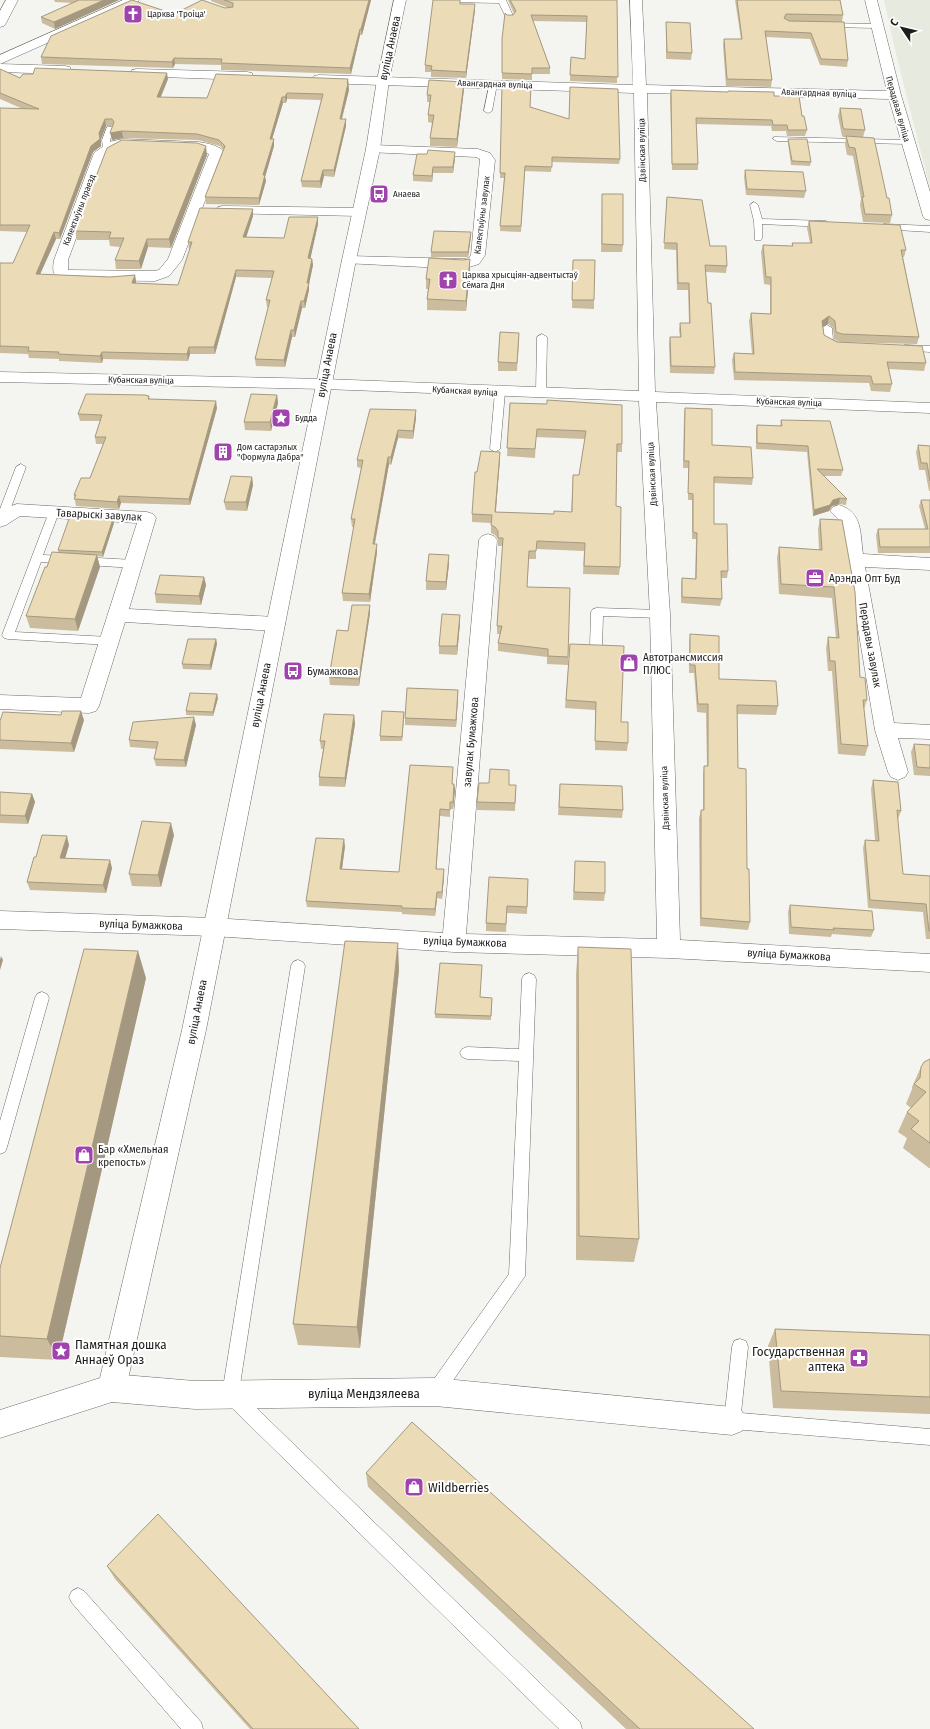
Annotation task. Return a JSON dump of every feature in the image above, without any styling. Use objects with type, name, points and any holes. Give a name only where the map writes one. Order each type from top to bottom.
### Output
[{"type":"street","points":[[0,23],[12,0]]},
{"type":"street","points":[[0,60],[133,0]]},
{"type":"street","name":"вуліца Анаева","points":[[112,1388],[194,1030],[213,927],[348,260],[373,149],[383,80],[400,0]]},
{"type":"street","name":"Дзвінская вуліца","points":[[636,0],[640,89],[647,397],[660,614],[669,948]]},
{"type":"street","name":"Перадавая вуліца","points":[[871,0],[894,95],[930,216]]},
{"type":"street","points":[[0,68],[78,71]]},
{"type":"street","points":[[125,72],[259,77]]},
{"type":"street","name":"Авангардная вуліца","points":[[306,78],[640,89],[894,95]]},
{"type":"street","name":"Калектыўны праезд","points":[[130,144],[198,146],[211,148],[217,152],[175,260],[164,273],[155,276],[142,276],[67,275],[60,272],[61,260],[101,153],[107,149],[114,145],[130,144]]},
{"type":"street","name":"Калектыўны завулак","points":[[348,260],[463,264],[474,261],[478,255],[488,160],[485,156],[478,153],[373,149]]},
{"type":"street","points":[[196,209],[359,212]]},
{"type":"street","name":"Кубанская вуліца","points":[[0,377],[324,384],[930,408]]},
{"type":"street","name":"Таварыскі завулак","points":[[0,522],[17,510],[147,518],[89,706],[0,702]]},
{"type":"street","name":"Перадавы завулак","points":[[839,511],[849,519],[854,560],[885,730],[898,772]]},
{"type":"street","name":"завулак Бумажкова","points":[[454,943],[488,540]]},
{"type":"street","points":[[854,560],[930,564]]},
{"type":"street","points":[[118,615],[275,624]]},
{"type":"street","points":[[885,730],[930,732]]},
{"type":"street","name":"вуліца Бумажкова","points":[[0,920],[213,927],[454,943],[669,948],[930,963]]},
{"type":"street","name":"вуліца Мендзялеева","points":[[0,1424],[112,1388],[195,1395],[435,1392],[732,1421]]},
{"type":"lane","points":[[446,0],[502,1],[510,18]]},
{"type":"lane","points":[[817,25],[877,26]]},
{"type":"lane","points":[[488,111],[493,84]]},
{"type":"lane","points":[[107,149],[106,140],[110,129]]},
{"type":"lane","points":[[777,139],[907,142]]},
{"type":"lane","points":[[754,205],[758,221],[758,238]]},
{"type":"lane","points":[[758,221],[836,225]]},
{"type":"lane","points":[[875,226],[930,228]]},
{"type":"lane","points":[[827,328],[829,342],[846,346]]},
{"type":"lane","points":[[540,393],[542,338]]},
{"type":"lane","points":[[892,348],[930,349]]},
{"type":"lane","points":[[495,450],[500,392]]},
{"type":"lane","points":[[0,522],[21,467]]},
{"type":"lane","points":[[54,512],[8,635],[109,641]]},
{"type":"lane","points":[[36,558],[134,564]]},
{"type":"lane","points":[[596,647],[597,612],[660,614]]},
{"type":"lane","points":[[298,966],[230,1394],[573,1729]]},
{"type":"lane","points":[[435,1392],[518,1276],[529,979]]},
{"type":"lane","points":[[0,1147],[42,998]]},
{"type":"lane","points":[[467,1053],[526,1055]]},
{"type":"lane","points":[[740,1347],[732,1421],[930,1437]]},
{"type":"lane","points":[[78,1597],[194,1729]]},
{"type":"shaded area","points":[[884,0],[930,0],[930,188],[898,62]]},
{"type":"building","points":[[79,0],[104,0],[54,22],[41,17]]},
{"type":"building","points":[[132,0],[174,14],[202,0],[225,8],[233,7],[233,3],[224,0],[369,0],[350,68],[221,63],[222,59],[174,58],[172,62],[41,57],[51,36]]},
{"type":"building","points":[[433,0],[460,0],[460,4],[475,4],[466,72],[431,70],[432,66],[425,65]]},
{"type":"building","points":[[510,0],[617,0],[618,77],[570,75],[571,57],[585,59],[587,16],[531,15],[550,68],[532,68],[532,74],[502,73],[502,39],[505,13],[507,15],[513,15],[516,11]]},
{"type":"building","points":[[737,0],[840,0],[843,15],[786,14],[784,18],[789,21],[844,22],[848,60],[821,59],[811,33],[765,31],[772,80],[727,79],[724,39],[742,39]]},
{"type":"building","points":[[666,22],[690,23],[692,53],[667,52]]},
{"type":"building","points":[[35,68],[167,73],[157,97],[207,98],[216,74],[348,79],[340,119],[346,119],[334,170],[323,170],[320,181],[301,181],[323,94],[287,93],[285,97],[282,97],[270,139],[274,139],[263,175],[265,175],[259,198],[205,197],[225,146],[219,140],[197,134],[122,131],[110,133],[114,122],[112,119],[105,119],[99,133],[100,139],[91,146],[59,233],[54,232],[36,274],[110,277],[135,275],[132,283],[178,285],[192,242],[188,242],[200,208],[253,209],[243,237],[284,238],[289,217],[318,217],[308,258],[312,259],[307,283],[309,283],[304,301],[301,301],[294,330],[291,330],[284,360],[255,359],[270,300],[266,300],[274,271],[236,270],[214,347],[189,347],[187,354],[102,352],[100,356],[28,351],[29,347],[0,346],[0,263],[13,263],[30,225],[0,225],[0,108],[39,109],[0,93],[0,69],[20,78],[23,74],[33,74]]},
{"type":"building","points":[[429,80],[464,82],[457,139],[430,138],[434,115],[428,115],[431,95],[427,95]]},
{"type":"building","points":[[502,85],[531,86],[530,107],[569,119],[570,87],[618,89],[620,159],[552,157],[552,167],[525,166],[521,226],[500,226],[505,173],[500,173]]},
{"type":"building","points":[[671,90],[774,92],[774,96],[799,96],[802,116],[804,116],[807,130],[788,130],[787,125],[773,125],[772,120],[696,118],[698,164],[672,164]]},
{"type":"building","points":[[840,108],[861,109],[865,130],[843,128]]},
{"type":"building","points":[[846,136],[874,138],[892,215],[865,214],[862,197],[864,197],[855,148],[849,147]]},
{"type":"building","points":[[788,139],[807,139],[811,162],[792,161]]},
{"type":"building","points":[[122,140],[197,143],[206,146],[169,239],[147,239],[139,261],[115,260],[124,238],[109,238],[111,232],[75,231],[107,148]]},
{"type":"building","points":[[428,150],[455,152],[453,167],[433,167],[432,176],[413,175],[417,154],[427,154]]},
{"type":"building","points":[[745,170],[803,172],[806,191],[747,189]]},
{"type":"building","points":[[602,194],[623,194],[623,245],[602,244]]},
{"type":"building","points":[[667,197],[702,200],[710,246],[726,246],[727,266],[705,265],[708,303],[711,303],[715,367],[671,366],[670,337],[681,337],[680,323],[690,323],[689,283],[678,283],[677,243],[664,243]]},
{"type":"building","points":[[809,221],[900,225],[906,250],[901,250],[919,337],[842,334],[836,332],[835,321],[829,316],[822,321],[824,335],[837,342],[922,346],[926,363],[887,362],[892,384],[873,384],[871,376],[735,372],[734,353],[754,354],[751,313],[771,314],[771,277],[766,277],[763,245],[793,246],[792,243],[812,243]]},
{"type":"building","points":[[434,231],[471,232],[468,252],[431,252]]},
{"type":"building","points":[[429,258],[470,259],[466,301],[427,299],[430,279],[426,279]]},
{"type":"building","points":[[573,260],[595,260],[594,300],[572,300]]},
{"type":"building","points":[[500,332],[519,333],[517,363],[498,362]]},
{"type":"building","points":[[86,394],[145,395],[149,396],[148,399],[216,401],[189,499],[119,496],[117,502],[74,499],[76,495],[74,495],[81,478],[90,478],[106,437],[95,437],[102,415],[78,414]]},
{"type":"building","points":[[251,394],[277,395],[270,422],[244,422]]},
{"type":"building","points":[[547,400],[622,405],[622,444],[617,444],[616,506],[621,507],[620,567],[584,566],[585,543],[537,541],[536,551],[529,551],[527,587],[570,588],[568,657],[548,656],[548,649],[498,643],[502,626],[497,626],[503,538],[498,538],[498,531],[491,525],[492,515],[472,514],[475,472],[477,472],[481,451],[500,452],[495,512],[554,514],[554,511],[572,512],[573,475],[579,475],[586,431],[537,429],[535,449],[507,448],[510,403],[547,404]]},
{"type":"building","points":[[685,408],[712,409],[712,445],[751,447],[753,478],[714,477],[714,524],[727,524],[728,571],[721,571],[722,599],[682,597],[682,578],[696,579],[697,533],[693,532],[693,494],[688,493],[689,461],[684,461]]},
{"type":"building","points":[[370,409],[416,410],[413,431],[398,430],[391,457],[388,457],[373,544],[377,544],[369,594],[342,593],[355,519],[351,519],[363,460],[357,460]]},
{"type":"building","points":[[781,420],[830,421],[843,470],[817,469],[847,499],[840,498],[833,500],[830,505],[814,510],[808,446],[757,443],[757,425],[782,426]]},
{"type":"building","points":[[918,445],[930,446],[930,481],[927,463],[921,463]]},
{"type":"building","points":[[231,476],[252,477],[246,502],[224,502]]},
{"type":"building","points":[[921,500],[930,500],[930,547],[880,547],[878,529],[928,529]]},
{"type":"building","points":[[70,516],[113,519],[102,552],[58,550]]},
{"type":"building","points":[[820,519],[842,520],[855,592],[860,677],[865,678],[867,700],[863,700],[868,746],[841,744],[835,661],[830,661],[828,637],[839,638],[834,587],[781,584],[779,547],[822,550]]},
{"type":"building","points":[[52,552],[97,555],[75,619],[26,616]]},
{"type":"building","points":[[429,554],[449,555],[446,582],[426,581]]},
{"type":"building","points":[[160,575],[204,577],[199,596],[155,594]]},
{"type":"building","points":[[352,605],[370,605],[359,679],[329,677],[337,630],[348,631]]},
{"type":"building","points":[[442,614],[460,615],[457,646],[439,646]]},
{"type":"building","points":[[690,634],[719,636],[719,679],[776,681],[778,706],[737,705],[738,768],[746,769],[747,869],[749,869],[750,922],[701,918],[701,810],[704,810],[704,766],[708,766],[708,704],[698,704],[695,665],[690,665]]},
{"type":"building","points":[[188,639],[216,639],[210,665],[182,664]]},
{"type":"building","points":[[570,644],[624,646],[621,722],[628,722],[628,743],[595,741],[596,702],[566,700]]},
{"type":"building","points":[[407,688],[458,690],[456,720],[405,718]]},
{"type":"building","points":[[190,693],[217,694],[213,712],[186,711]]},
{"type":"building","points":[[62,711],[81,711],[71,743],[0,740],[0,721],[3,712],[61,715]]},
{"type":"building","points":[[382,711],[404,712],[402,737],[380,736]]},
{"type":"building","points":[[324,714],[354,715],[345,778],[319,777],[325,741],[320,741]]},
{"type":"building","points":[[194,717],[184,760],[154,759],[158,742],[129,740],[133,722]]},
{"type":"building","points":[[914,744],[930,745],[930,768],[917,767]]},
{"type":"building","points":[[410,765],[453,767],[453,802],[450,802],[450,810],[440,809],[436,869],[444,869],[442,892],[437,892],[435,909],[306,901],[316,838],[344,839],[340,869],[399,872]]},
{"type":"building","points":[[490,769],[509,770],[509,785],[516,785],[515,803],[477,802],[479,783],[489,783]]},
{"type":"building","points":[[873,780],[898,782],[901,811],[897,810],[903,874],[930,876],[930,931],[926,904],[870,900],[865,840],[879,841]]},
{"type":"building","points":[[560,784],[622,786],[623,810],[559,807]]},
{"type":"building","points":[[0,792],[32,794],[25,816],[0,815]]},
{"type":"building","points":[[142,821],[171,823],[158,875],[129,874]]},
{"type":"building","points":[[42,835],[67,836],[60,858],[110,860],[103,885],[27,882]]},
{"type":"building","points":[[575,861],[605,862],[605,893],[574,892]]},
{"type":"building","points":[[489,877],[528,879],[527,907],[507,906],[506,924],[486,923]]},
{"type":"building","points":[[790,905],[872,911],[874,930],[833,928],[834,930],[791,927]]},
{"type":"building","points":[[345,941],[398,943],[357,1327],[293,1324]]},
{"type":"building","points":[[578,947],[631,949],[639,1239],[579,1236]]},
{"type":"building","points":[[84,949],[138,951],[47,1339],[0,1336],[0,1268]]},
{"type":"building","points":[[440,963],[482,965],[480,997],[492,998],[491,1016],[435,1014]]},
{"type":"building","points":[[930,1059],[930,1143],[911,1129],[919,1121],[907,1112],[926,1092],[914,1084],[920,1078],[921,1067],[924,1062]]},
{"type":"building","points":[[775,1329],[930,1335],[930,1397],[781,1391]]},
{"type":"building","points":[[412,1422],[754,1729],[640,1729],[366,1473]]},
{"type":"building","points":[[158,1514],[359,1729],[253,1729],[107,1566]]},
{"type":"place","name":"Царква 'Троіца'","points":[[133,14]]},
{"type":"place","name":"Анаева","points":[[379,194]]},
{"type":"place","name":"Царква хрысціян-адвентыстаў Сёмага Дня","points":[[448,280]]},
{"type":"place","name":"Будда","points":[[281,418]]},
{"type":"place","name":"Дом састарэлых \"Формула Дабра\"","points":[[223,452]]},
{"type":"place","name":"Арэнда Опт Буд","points":[[815,578]]},
{"type":"place","name":"Автотрансмиссия ПЛЮС","points":[[629,663]]},
{"type":"place","name":"Бумажкова","points":[[293,671]]},
{"type":"place","name":"Бар «Хмельная крепость»","points":[[84,1155]]},
{"type":"place","name":"Памятная дошка Аннаеў Ораз","points":[[61,1351]]},
{"type":"place","name":"Государственная аптека","points":[[859,1358]]},
{"type":"place","name":"Wildberries","points":[[414,1487]]}]
